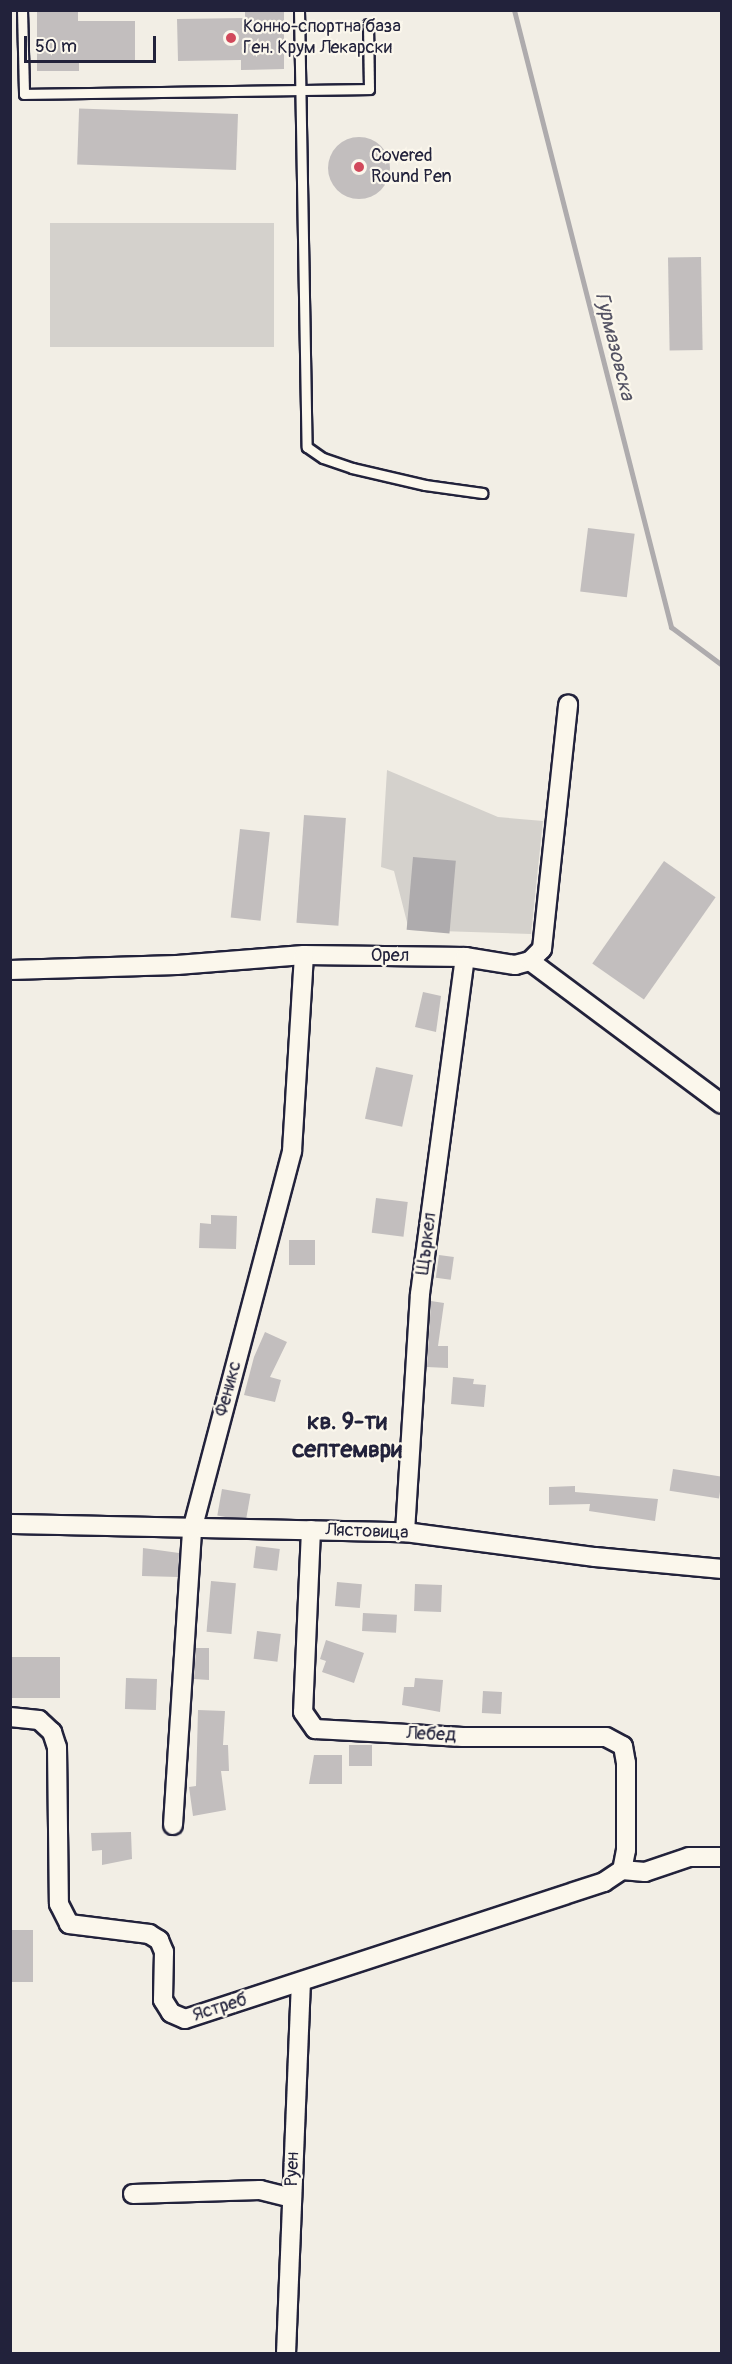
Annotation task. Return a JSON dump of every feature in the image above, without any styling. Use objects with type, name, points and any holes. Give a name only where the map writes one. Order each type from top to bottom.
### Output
[{"type":"street","points":[[568,704],[542,949],[530,961],[722,1104]]},
{"type":"street","name":"Орел","points":[[10,970],[177,965],[304,955],[465,957],[515,965],[530,961]]},
{"type":"street","name":"Феникс","points":[[173,1825],[192,1530],[292,1151],[304,955]]},
{"type":"street","name":"Щъркел","points":[[405,1532],[420,1294],[465,957]]},
{"type":"street","name":"Лястовица","points":[[10,1524],[192,1530],[405,1532],[595,1557],[722,1569]]},
{"type":"street","name":"Лебед","points":[[311,1530],[303,1712],[315,1729],[463,1737],[606,1737],[623,1746],[626,1763],[626,1850],[622,1870]]},
{"type":"street","name":"Ястреб","points":[[10,1718],[39,1720],[52,1732],[57,1747],[59,1905],[69,1924],[149,1934],[159,1940],[164,1952],[163,2000],[171,2013],[185,2019],[301,1984],[604,1882],[622,1870]]},
{"type":"street","points":[[622,1870],[645,1872],[689,1857],[722,1857]]},
{"type":"street","name":"Руен","points":[[286,2354],[301,1984]]},
{"type":"street","points":[[133,2194],[260,2190],[292,2198]]},
{"type":"lane","points":[[22,10],[24,94],[369,89],[368,24]]},
{"type":"lane","points":[[299,10],[307,447],[323,458],[352,468],[425,486],[482,493]]},
{"type":"shaded area","points":[[50,223],[274,223],[274,347],[50,347]]},
{"type":"shaded area","points":[[387,770],[498,817],[543,821],[531,934],[409,930],[394,871],[381,867]]},
{"type":"shaded area","points":[[413,857],[456,861],[449,933],[407,930]]},
{"type":"building","points":[[37,10],[78,10],[78,21],[135,21],[135,60],[79,61],[79,71],[37,71]]},
{"type":"building","name":"Конно-спортна база Ген. Крум Лекарски","points":[[245,10],[284,10],[284,69],[241,70],[241,60],[178,61],[177,19],[245,18]]},
{"type":"building","points":[[79,108],[238,114],[236,170],[77,164]]},
{"type":"building","name":"Covered Round Pen","points":[[359,137],[371,139],[381,146],[388,156],[390,168],[388,180],[381,190],[371,197],[359,199],[347,197],[337,190],[330,180],[328,168],[330,156],[337,146],[347,139]]},
{"type":"building","points":[[701,257],[703,350],[670,351],[668,258]]},
{"type":"building","points":[[588,528],[635,534],[627,597],[580,592]]},
{"type":"building","points":[[304,815],[346,818],[338,926],[296,923]]},
{"type":"building","points":[[240,829],[270,832],[261,921],[231,918]]},
{"type":"building","points":[[664,861],[716,897],[644,1000],[592,963]]},
{"type":"building","points":[[423,992],[441,996],[436,1032],[415,1027]]},
{"type":"building","points":[[376,1067],[413,1075],[402,1127],[365,1119]]},
{"type":"building","points":[[376,1198],[408,1202],[403,1237],[372,1233]]},
{"type":"building","points":[[211,1215],[237,1216],[236,1249],[199,1248],[200,1223],[211,1224]]},
{"type":"building","points":[[289,1240],[315,1240],[315,1265],[289,1265]]},
{"type":"building","points":[[439,1255],[454,1257],[451,1280],[436,1278]]},
{"type":"building","points":[[431,1301],[444,1303],[438,1346],[448,1346],[448,1368],[427,1367]]},
{"type":"building","points":[[265,1332],[287,1342],[270,1377],[281,1380],[275,1402],[244,1395],[254,1357]]},
{"type":"building","points":[[453,1377],[474,1379],[473,1384],[486,1385],[484,1407],[451,1404]]},
{"type":"building","points":[[673,1469],[722,1477],[719,1499],[670,1491]]},
{"type":"building","points":[[575,1486],[575,1492],[658,1499],[655,1521],[589,1511],[590,1504],[549,1505],[549,1487]]},
{"type":"building","points":[[222,1489],[251,1494],[246,1521],[217,1516]]},
{"type":"building","points":[[256,1546],[280,1549],[277,1571],[253,1568]]},
{"type":"building","points":[[143,1548],[179,1553],[178,1577],[142,1576]]},
{"type":"building","points":[[211,1581],[236,1583],[231,1634],[207,1632]]},
{"type":"building","points":[[337,1582],[362,1584],[360,1608],[335,1606]]},
{"type":"building","points":[[415,1584],[442,1585],[441,1612],[414,1611]]},
{"type":"building","points":[[363,1613],[397,1615],[396,1633],[362,1631]]},
{"type":"building","points":[[257,1631],[281,1634],[277,1662],[254,1659]]},
{"type":"building","points":[[326,1640],[364,1653],[354,1683],[322,1672],[326,1661],[320,1659]]},
{"type":"building","points":[[196,1648],[209,1648],[209,1680],[194,1679]]},
{"type":"building","points":[[10,1657],[60,1657],[60,1698],[10,1698]]},
{"type":"building","points":[[126,1678],[157,1679],[156,1710],[125,1709]]},
{"type":"building","points":[[415,1678],[443,1680],[440,1712],[402,1705],[404,1687],[414,1687]]},
{"type":"building","points":[[483,1691],[502,1692],[501,1714],[482,1713]]},
{"type":"building","points":[[198,1710],[225,1711],[223,1745],[228,1745],[229,1771],[221,1771],[226,1810],[193,1816],[189,1787],[196,1786]]},
{"type":"building","points":[[349,1745],[372,1745],[372,1766],[349,1766]]},
{"type":"building","points":[[314,1755],[342,1755],[342,1784],[309,1784]]},
{"type":"building","points":[[131,1832],[132,1859],[102,1865],[102,1850],[92,1851],[91,1833]]},
{"type":"building","points":[[10,1930],[33,1930],[33,1982],[10,1982]]},
{"type":"waterway","name":"Гурмазовска","points":[[514,10],[671,627],[722,665]]},
{"type":"place","name":"Конно-спортна база Ген. Крум Лекарски","points":[[231,38]]},
{"type":"place","name":"Covered Round Pen","points":[[359,167]]},
{"type":"district","name":"кв. 9-ти септември","points":[[347,1436]]}]
